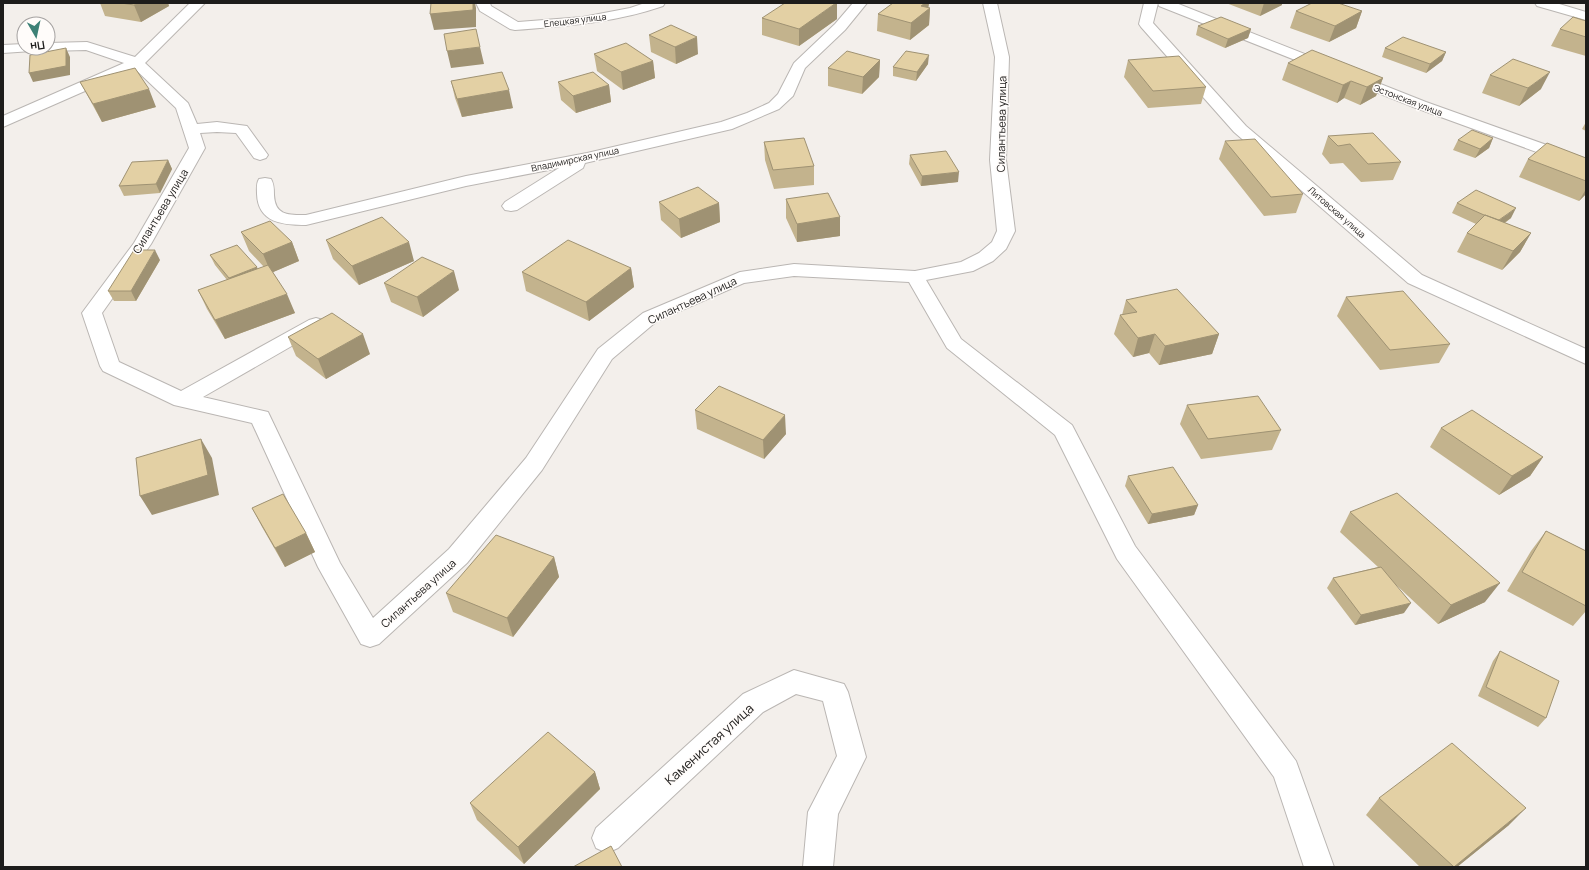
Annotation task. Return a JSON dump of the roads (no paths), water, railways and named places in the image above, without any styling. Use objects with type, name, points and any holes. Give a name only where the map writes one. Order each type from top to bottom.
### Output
[{"type":"street","points":[[3,122],[137,63],[198,3]]},
{"type":"street","name":"Елецкая улица","points":[[483,3],[485,8],[515,26],[583,21],[633,12],[658,3]]},
{"type":"street","name":"Владимирская улица","points":[[265,183],[267,205],[271,212],[279,217],[292,220],[306,220],[466,181],[587,158],[726,126],[774,106],[786,96],[799,66],[840,27],[860,3]]},
{"type":"street","name":"Силантьева улица","points":[[137,63],[183,106],[197,148],[142,244],[92,313],[110,366],[182,400],[260,417],[330,567],[370,636],[458,556],[534,464],[605,354],[650,317],[740,278],[794,270],[915,277],[966,267],[986,258],[1000,245],[1006,231],[998,160],[1002,57],[990,3]]},
{"type":"street","name":"Литовская улица","points":[[1151,3],[1146,24],[1240,129],[1415,280],[1586,357]]},
{"type":"street","name":"Эстонская улица","points":[[1164,3],[1421,105],[1586,165]]},
{"type":"street","points":[[1542,3],[1586,16]]},
{"type":"street","points":[[56,47],[87,46],[137,63]]},
{"type":"street","points":[[3,49],[16,48]]},
{"type":"street","points":[[191,129],[217,127],[241,129],[260,154]]},
{"type":"street","points":[[511,206],[587,158]]},
{"type":"street","points":[[915,277],[954,343],[1064,430],[1126,552],[1286,770],[1319,867]]},
{"type":"street","points":[[182,400],[320,322]]},
{"type":"street","name":"Каменистая улица","points":[[607,838],[753,703],[794,682],[834,692],[852,757],[823,812],[818,867]]}]
